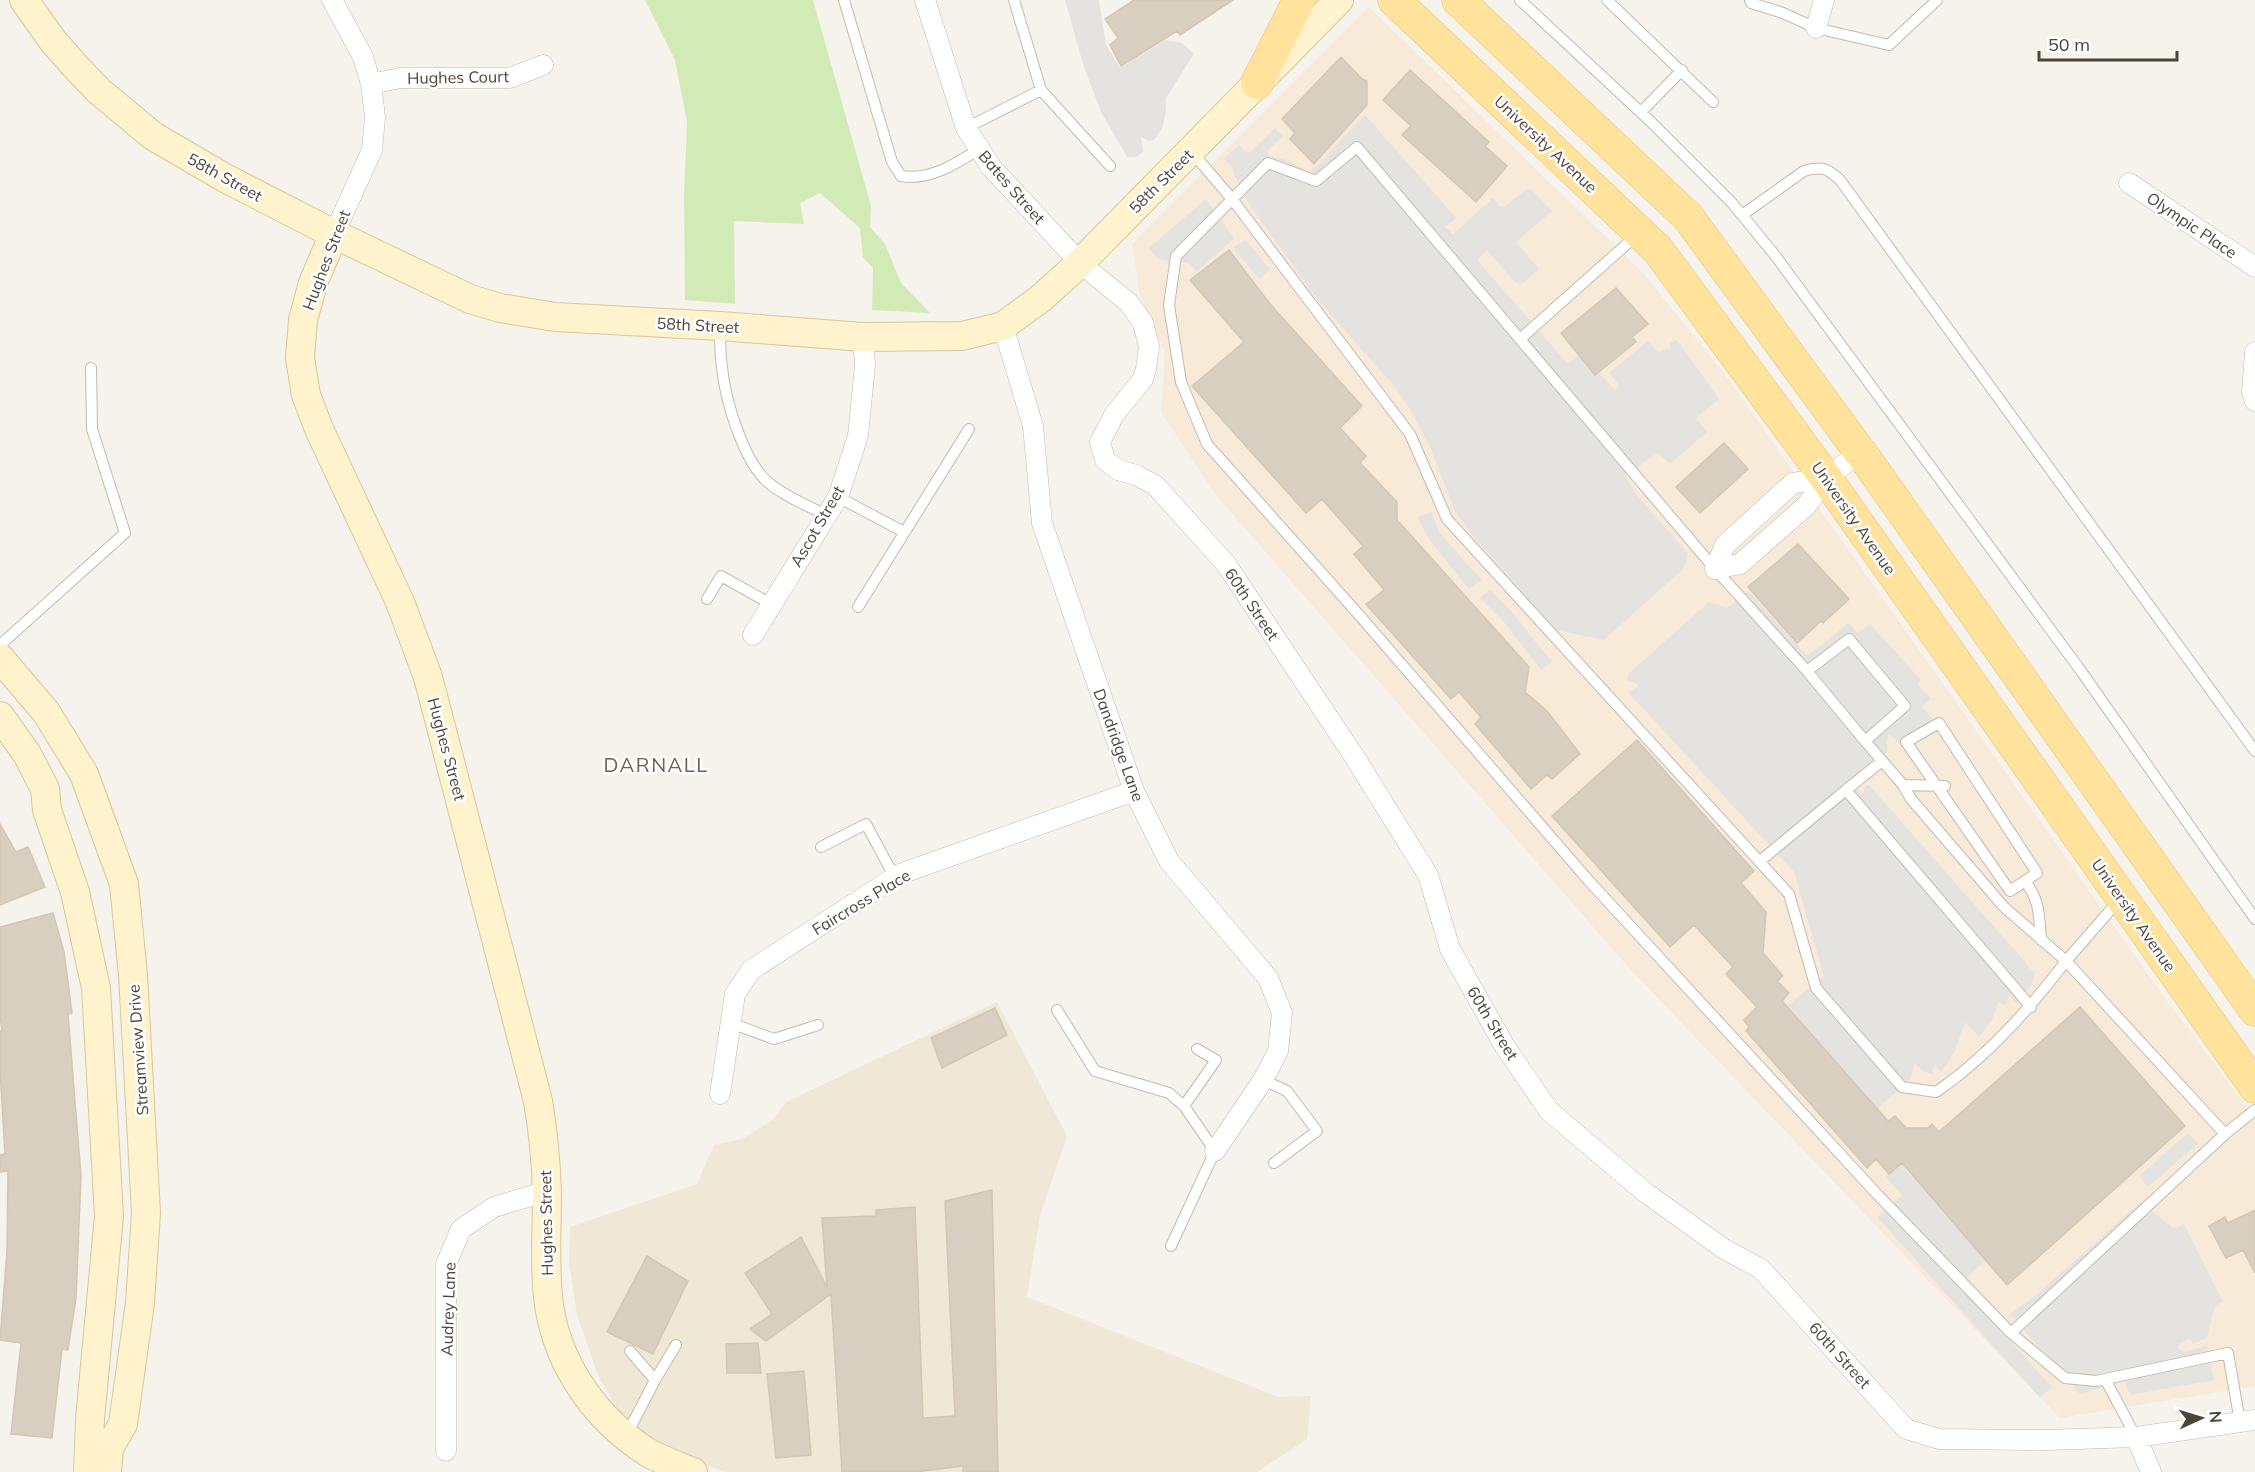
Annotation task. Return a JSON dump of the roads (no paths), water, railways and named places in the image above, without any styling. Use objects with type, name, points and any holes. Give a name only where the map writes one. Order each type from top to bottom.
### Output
[{"type":"main road","points":[[1257,82],[1299,0]]},
{"type":"main road","name":"University Avenue","points":[[1394,0],[1658,250],[1826,478],[2255,1087]]},
{"type":"main road","points":[[1458,0],[1688,217],[1861,453],[2255,1011]]},
{"type":"street","name":"58th Street","points":[[24,0],[53,41],[75,66],[99,91],[153,136],[225,178],[334,234],[470,299],[500,308],[555,317],[863,337],[962,336],[1003,326],[1040,299],[1080,263],[1339,0]]},
{"type":"street","name":"Hughes Street","points":[[332,0],[363,57],[371,84],[375,117],[372,150],[314,283],[303,320],[300,358],[306,394],[316,421],[400,602],[428,677],[538,1101],[544,1140],[547,1191],[547,1283],[553,1327],[569,1369],[602,1414],[649,1453],[693,1472]]},
{"type":"street","name":"Bates Street","points":[[925,0],[966,128],[991,167],[1080,263]]},
{"type":"street","points":[[1816,28],[1824,0]]},
{"type":"street","name":"Hughes Court","points":[[371,84],[400,78],[510,78],[543,65]]},
{"type":"street","name":"Olympic Place","points":[[2129,183],[2255,267]]},
{"type":"street","name":"60th Street","points":[[1080,263],[1129,303],[1143,323],[1149,346],[1143,380],[1114,415],[1100,442],[1105,460],[1118,470],[1136,475],[1155,485],[1226,564],[1352,753],[1428,875],[1450,949],[1504,1046],[1549,1110],[1646,1192],[1724,1248],[1761,1269],[1906,1429],[1939,1439],[2046,1440],[2136,1437],[2248,1421]]},
{"type":"street","name":"Dandridge Lane","points":[[1003,326],[1033,426],[1042,523],[1134,791],[1169,861],[1268,978],[1282,1013],[1278,1051],[1263,1080],[1215,1151]]},
{"type":"street","name":"Ascot Street","points":[[753,635],[838,497],[858,436],[864,365],[863,337]]},
{"type":"street","points":[[2255,352],[2252,392],[2255,401]]},
{"type":"street","points":[[1715,569],[1725,545],[1793,483],[1826,478],[1861,453]]},
{"type":"street","name":"Streamview Drive","points":[[0,658],[46,712],[84,774],[124,884],[142,1116],[146,1236],[140,1303],[123,1424],[109,1448],[107,1472]]},
{"type":"street","points":[[0,716],[27,754],[45,789],[47,810],[75,892],[96,988],[109,1216],[90,1419],[88,1472]]},
{"type":"street","name":"Faircross Place","points":[[720,1094],[735,994],[751,970],[895,878],[1134,791]]},
{"type":"street","points":[[86,944],[129,935]]},
{"type":"street","name":"Audrey Lane","points":[[446,1451],[446,1264],[461,1229],[494,1207],[547,1191]]},
{"type":"street","points":[[2136,1437],[2151,1472]]},
{"type":"lane","points":[[844,0],[892,162],[901,176],[925,177],[979,150]]},
{"type":"lane","points":[[1014,0],[1041,90],[1110,166]]},
{"type":"lane","points":[[1520,0],[1641,112],[1742,215],[1802,292],[2074,662],[2255,919]]},
{"type":"lane","points":[[1607,0],[1713,102]]},
{"type":"lane","points":[[1749,0],[1751,3],[1783,13],[1816,28],[1889,45],[1937,0]]},
{"type":"lane","points":[[1641,112],[1682,70]]},
{"type":"lane","points":[[966,128],[1041,90]]},
{"type":"lane","points":[[2225,1134],[2066,960],[2004,907],[1911,799],[1903,785],[1807,671],[1715,569],[1357,147],[1316,181],[1268,163],[1176,256],[1169,305],[1181,382],[1207,444],[1360,616],[1589,881],[1868,1184],[2011,1333],[2065,1378],[2096,1381],[2228,1353],[2248,1421]]},
{"type":"lane","points":[[1191,150],[1232,199],[1410,434],[1447,519],[1789,894],[1816,988],[1902,1087],[1936,1092],[1961,1075],[2031,1007],[2066,960],[2122,897]]},
{"type":"lane","points":[[1742,215],[1804,171],[1816,168],[1828,170],[1840,180],[2255,750]]},
{"type":"lane","points":[[1520,339],[1640,232]]},
{"type":"lane","points":[[720,326],[726,391],[745,450],[755,469],[770,484],[826,515]]},
{"type":"lane","points":[[0,645],[125,533],[92,429],[91,368]]},
{"type":"lane","points":[[858,607],[969,429]]},
{"type":"lane","points":[[838,497],[904,532]]},
{"type":"lane","points":[[707,599],[721,576],[771,604]]},
{"type":"lane","points":[[1807,671],[1849,639],[1905,706],[1865,741]]},
{"type":"lane","points":[[1939,723],[1947,745],[2037,873],[2010,891],[1994,862],[1940,786],[1915,748],[1906,742],[1939,723]]},
{"type":"lane","points":[[1760,861],[1882,761]]},
{"type":"lane","points":[[1903,785],[1940,786]]},
{"type":"lane","points":[[1846,790],[2031,1007]]},
{"type":"lane","points":[[821,847],[866,824],[895,878]]},
{"type":"lane","points":[[2025,881],[2034,894],[2039,911],[2041,940]]},
{"type":"lane","points":[[1057,1010],[1095,1071],[1169,1093],[1184,1106],[1215,1151],[1171,1246]]},
{"type":"lane","points":[[731,1023],[774,1039],[818,1024]]},
{"type":"lane","points":[[1184,1106],[1216,1060],[1197,1049]]},
{"type":"lane","points":[[1263,1080],[1287,1091],[1317,1131],[1274,1162]]},
{"type":"lane","points":[[2011,1333],[2225,1134],[2255,1110]]},
{"type":"lane","points":[[626,1436],[676,1345]]},
{"type":"lane","points":[[630,1351],[655,1380]]},
{"type":"lane","points":[[2105,1379],[2136,1437]]},
{"type":"district","name":"DARNALL","points":[[656,765]]}]
